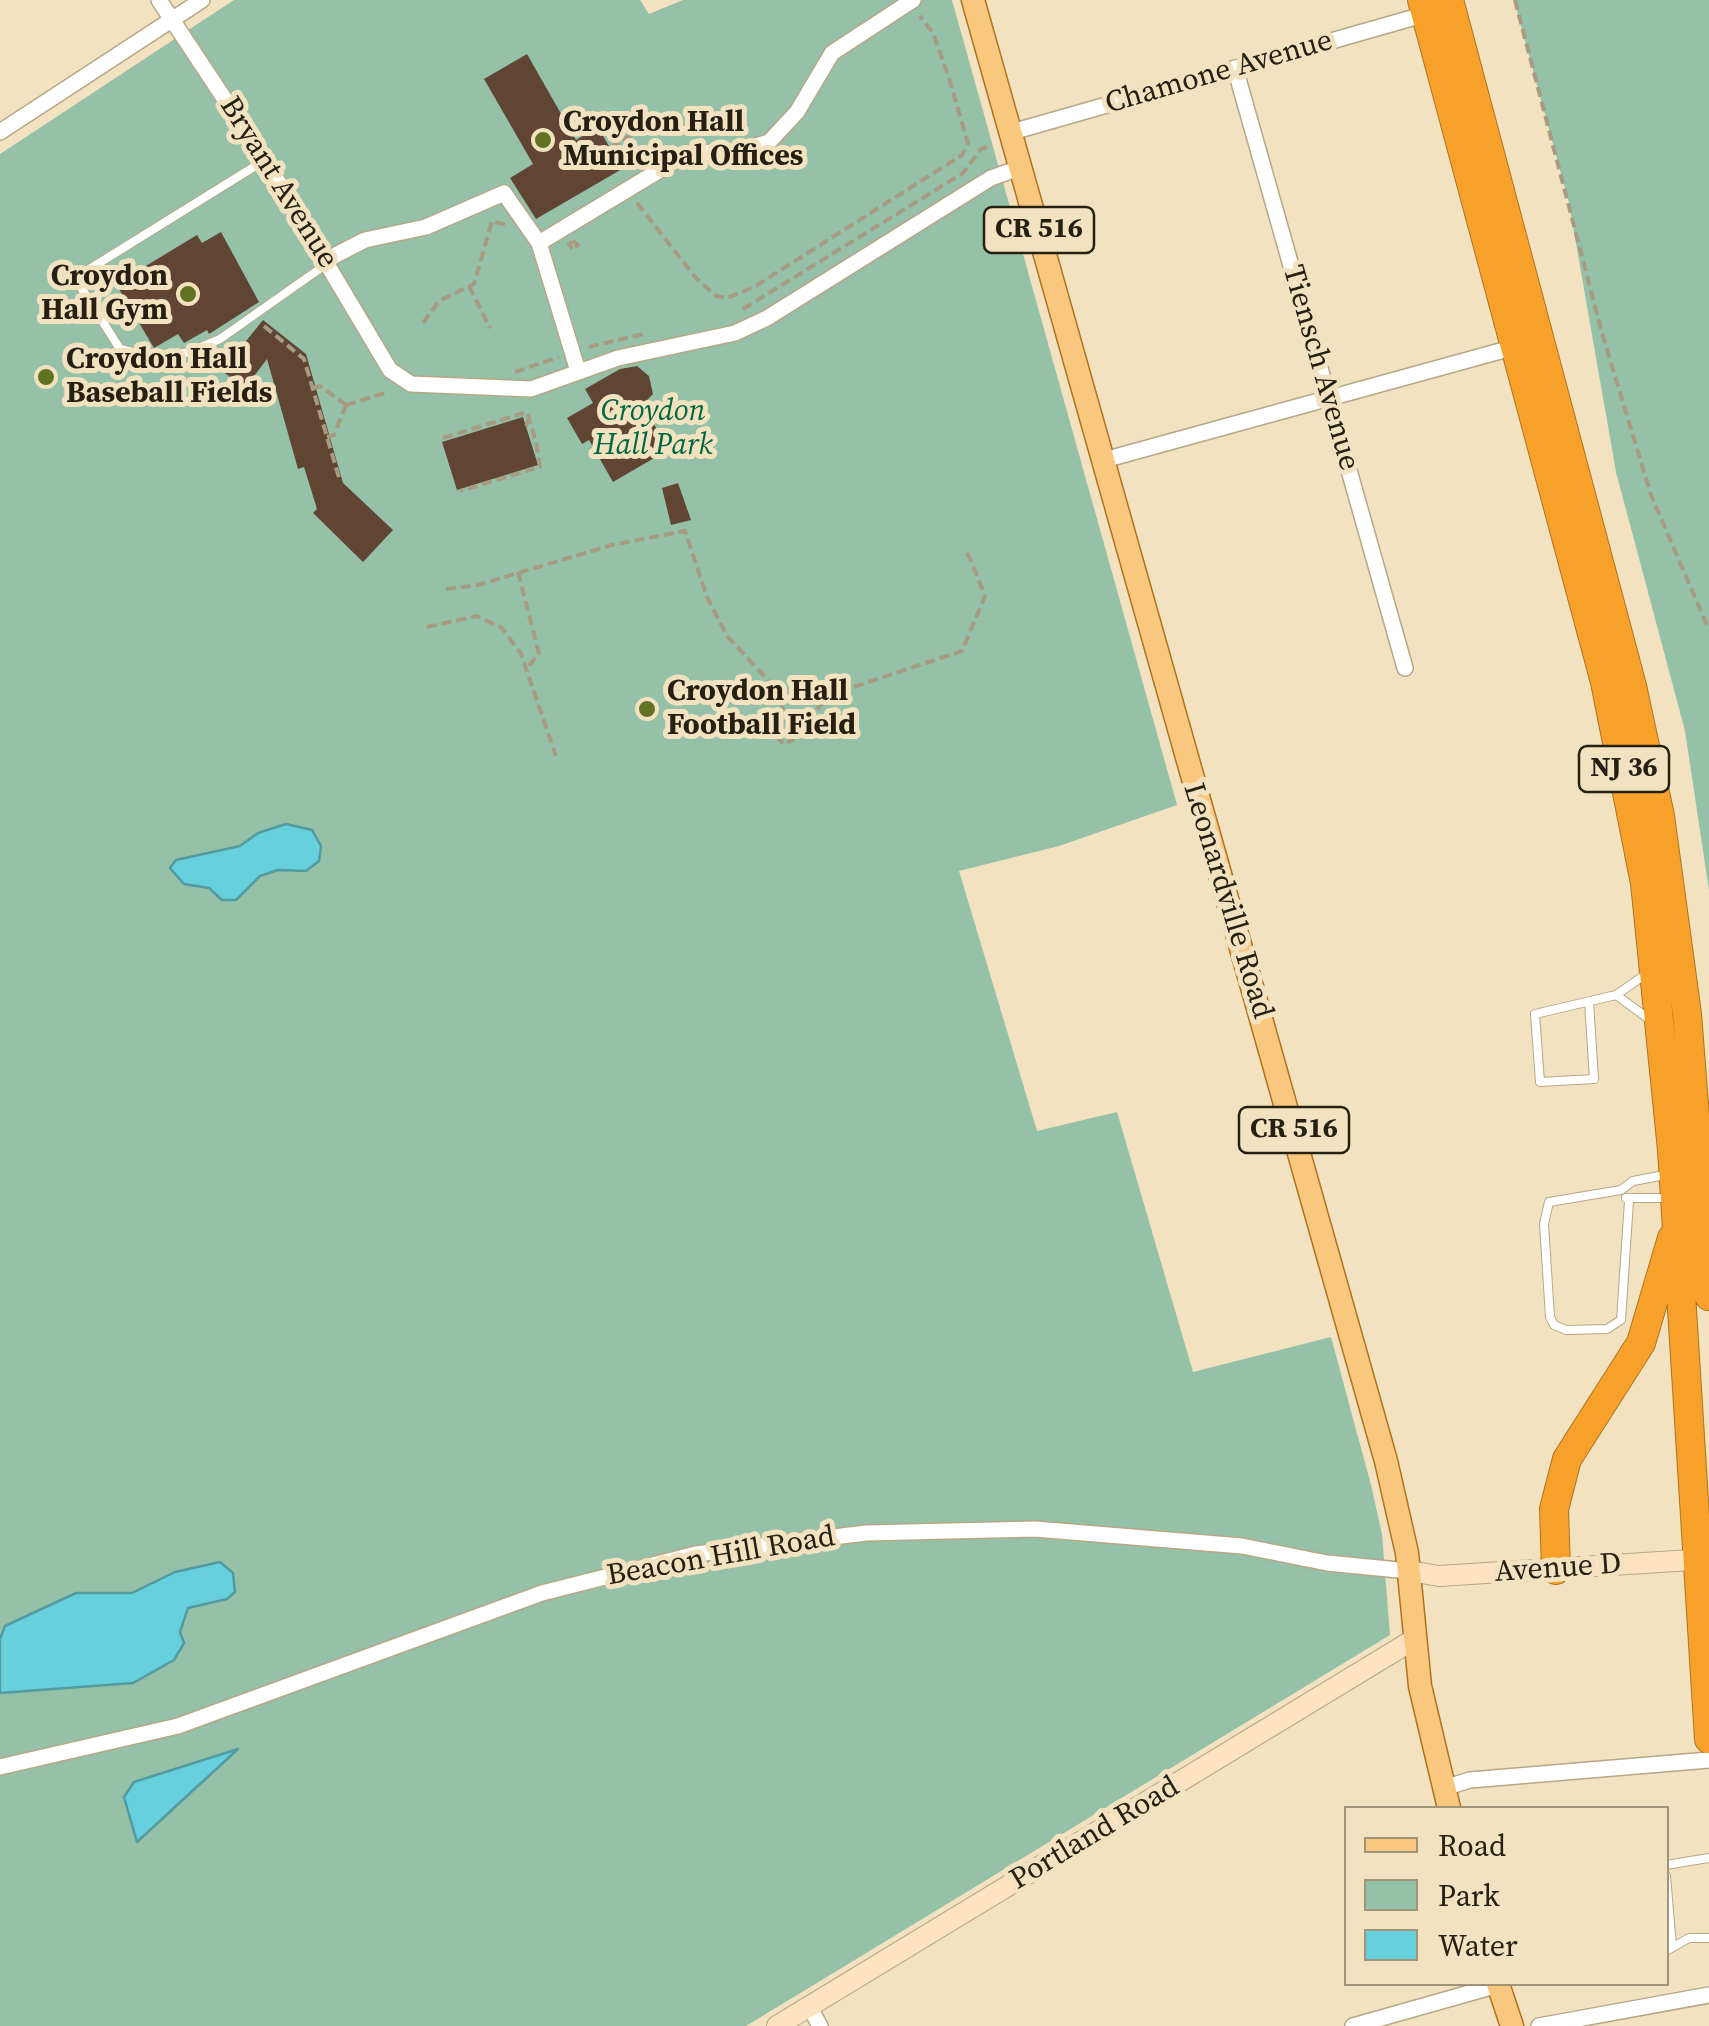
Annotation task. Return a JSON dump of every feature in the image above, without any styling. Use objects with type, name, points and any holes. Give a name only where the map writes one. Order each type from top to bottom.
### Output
[{"type":"highway","name":"NJ 36","points":[[1432,5],[1516,346],[1605,682],[1634,816],[1663,1030],[1705,1559],[1709,1740]]},
{"type":"highway","name":"NJ 36","points":[[1432,5],[1650,766],[1686,999],[1709,1296]]},
{"type":"highway","points":[[1556,1570],[1554,1509],[1567,1459],[1641,1343],[1676,1196]]},
{"type":"main road","name":"Leonardville Road","points":[[974,0],[1004,138],[1022,167],[1202,824],[1397,1504],[1408,1571],[1413,1640],[1446,1798]]},
{"type":"main road","points":[[1499,1986],[1512,2026]]},
{"type":"street","name":"Bryant Avenue","points":[[159,0],[265,160],[398,379],[418,385],[504,391],[536,388],[578,370]]},
{"type":"street","points":[[0,132],[202,0]]},
{"type":"street","points":[[539,243],[688,152],[746,151],[769,142],[797,112],[832,52],[908,3]]},
{"type":"street","name":"Chamone Avenue","points":[[1004,138],[1432,5]]},
{"type":"street","name":"Tiensch Avenue","points":[[1234,68],[1405,668]]},
{"type":"street","points":[[327,262],[380,236],[426,226],[504,193],[539,243],[578,370],[706,342],[751,327],[991,178],[1022,167]]},
{"type":"street","points":[[1104,460],[1516,346]]},
{"type":"street","name":"Beacon Hill Road","points":[[0,1767],[178,1726],[525,1599],[611,1573],[713,1552],[866,1533],[1035,1529],[1242,1546],[1327,1563],[1408,1571]]},
{"type":"street","name":"Avenue D","points":[[1408,1571],[1439,1576],[1705,1559]]},
{"type":"street","name":"Portland Road","points":[[776,2026],[1413,1640]]},
{"type":"street","points":[[1446,1798],[1470,1780],[1709,1760]]},
{"type":"street","points":[[1352,2026],[1491,1986]]},
{"type":"street","points":[[1539,2026],[1709,1996]]},
{"type":"street","points":[[809,2006],[820,2026]]},
{"type":"lane","points":[[265,160],[75,278],[120,349],[132,355],[165,357],[220,339],[327,262]]},
{"type":"lane","points":[[1589,1002],[1594,1079],[1540,1082],[1535,1014],[1616,995],[1656,966]]},
{"type":"lane","points":[[1616,995],[1663,1030]]},
{"type":"lane","points":[[1621,1190],[1629,1201],[1621,1320],[1607,1330],[1566,1330],[1550,1318],[1544,1224],[1549,1202],[1621,1190],[1633,1180],[1676,1196]]},
{"type":"lane","points":[[1629,1201],[1676,1196]]},
{"type":"lane","points":[[1669,1865],[1709,1858]]},
{"type":"lane","points":[[1670,1948],[1688,1938],[1709,1938]]},
{"type":"path","points":[[1516,0],[1602,333],[1651,495],[1709,630]]},
{"type":"path","points":[[617,143],[639,183],[640,210],[703,286],[727,298],[754,287],[962,155],[968,138],[932,33],[908,3]]},
{"type":"path","points":[[610,148],[655,120]]},
{"type":"path","points":[[736,313],[963,173],[980,149],[1004,138]]},
{"type":"path","points":[[423,323],[439,302],[474,284],[492,221],[515,228]]},
{"type":"path","points":[[469,286],[490,328]]},
{"type":"path","points":[[258,322],[304,358],[340,481]]},
{"type":"path","points":[[578,351],[648,333]]},
{"type":"path","points":[[506,375],[568,354]]},
{"type":"path","points":[[313,388],[320,386],[346,404]]},
{"type":"path","points":[[346,404],[385,393]]},
{"type":"path","points":[[327,437],[334,435],[346,404]]},
{"type":"path","points":[[443,438],[526,412],[528,418],[540,466],[460,491]]},
{"type":"path","points":[[526,426],[528,418]]},
{"type":"path","points":[[446,589],[478,585],[612,544],[685,531],[708,601],[727,636],[781,697],[784,715],[779,739],[784,744],[792,740],[829,694],[962,651],[985,596],[966,549]]},
{"type":"path","points":[[517,571],[539,654],[526,669]]},
{"type":"path","points":[[427,627],[465,617],[488,619],[511,638],[556,756]]},
{"type":"green space","name":"Croydon Hall Park","points":[[234,0],[640,0],[649,14],[683,0],[952,0],[1177,805],[1059,846],[959,871],[1037,1131],[1117,1112],[1193,1372],[1331,1337],[1371,1485],[1382,1534],[1390,1635],[746,2026],[0,2026],[0,154]]},
{"type":"green space","points":[[1514,0],[1709,0],[1709,890],[1685,731],[1616,472],[1569,203]]},
{"type":"water","points":[[286,824],[312,830],[321,846],[319,861],[306,871],[278,870],[260,876],[236,900],[222,900],[209,888],[184,884],[170,868],[176,860],[240,846],[258,833]]},
{"type":"water","points":[[220,1562],[233,1573],[235,1592],[227,1599],[188,1608],[180,1632],[184,1643],[174,1660],[133,1683],[0,1693],[0,1639],[5,1626],[76,1593],[132,1593],[175,1572]]},
{"type":"water","points":[[238,1749],[137,1842],[124,1797],[134,1782]]},
{"type":"building","name":"Croydon Hall Municipal Offices","points":[[527,54],[576,140],[598,127],[622,169],[536,219],[510,178],[533,164],[484,79]]},
{"type":"building","name":"Croydon Hall Gym","points":[[221,232],[259,302],[209,334],[207,330],[184,343],[178,334],[154,348],[116,284],[197,235],[202,243]]},
{"type":"building","points":[[263,320],[306,354],[343,483],[393,530],[363,562],[313,513],[317,509],[304,467],[298,469],[267,359],[245,388],[222,371]]},
{"type":"building","points":[[637,366],[649,376],[653,394],[643,404],[668,450],[613,482],[589,440],[582,444],[567,418],[593,403],[585,389],[620,369]]},
{"type":"building","points":[[523,417],[538,465],[457,490],[442,442]]},
{"type":"building","points":[[678,483],[691,520],[671,525],[662,488]]},
{"type":"place","name":"Croydon Hall Municipal Offices","points":[[543,140]]},
{"type":"place","name":"Croydon Hall Gym","points":[[188,294]]},
{"type":"place","name":"Croydon Hall Baseball Fields","points":[[46,377]]},
{"type":"place","name":"Croydon Hall Football Field","points":[[647,709]]}]
